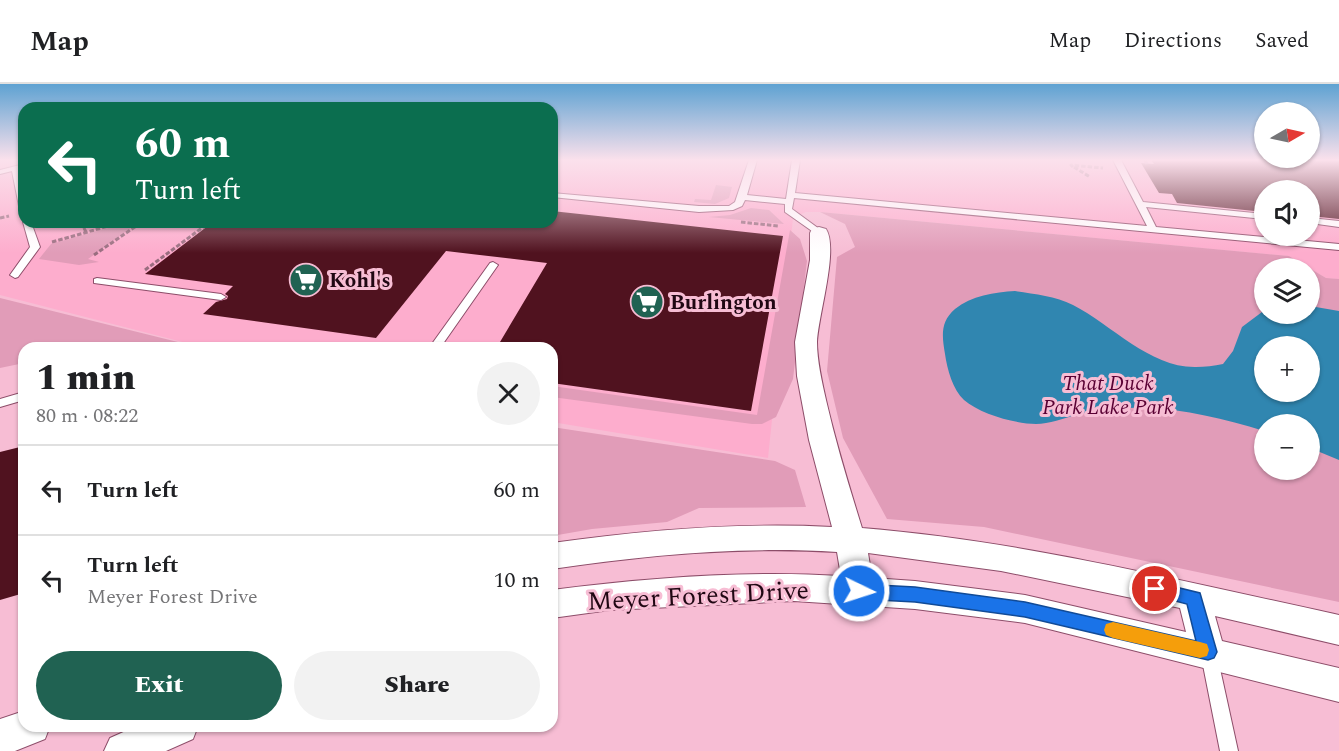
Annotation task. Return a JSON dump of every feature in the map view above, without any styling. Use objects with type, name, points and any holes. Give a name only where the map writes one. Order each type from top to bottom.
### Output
[{"type":"street","points":[[819,233],[820,260],[806,342],[809,376],[822,440],[849,540],[859,591]]},
{"type":"street","points":[[558,555],[625,545],[707,538],[794,537],[849,540],[1023,562],[1116,580],[1339,630]]},
{"type":"street","name":"Meyer Forest Drive","points":[[558,603],[609,596],[794,587],[915,595],[1025,609],[1339,685]]},
{"type":"street","points":[[1194,598],[1208,652]]},
{"type":"street","points":[[0,738],[18,731]]},
{"type":"street","points":[[123,751],[166,732]]},
{"type":"lane","points":[[558,196],[699,210],[730,208],[739,204],[744,191]]},
{"type":"lane","points":[[790,191],[788,210],[819,233]]},
{"type":"lane","points":[[1133,191],[1154,229]]},
{"type":"lane","points":[[742,197],[789,198],[1339,247]]},
{"type":"lane","points":[[1139,204],[1254,215]]},
{"type":"lane","points":[[1320,222],[1339,224]]},
{"type":"lane","points":[[15,275],[35,247],[29,228]]},
{"type":"lane","points":[[438,342],[493,265]]},
{"type":"lane","points":[[97,280],[221,297]]},
{"type":"lane","points":[[0,402],[18,398]]},
{"type":"lane","points":[[1208,652],[1229,751]]},
{"type":"path","points":[[84,228],[86,232]]},
{"type":"path","points":[[35,247],[101,228]]},
{"type":"path","points":[[94,255],[133,228]]},
{"type":"path","points":[[142,273],[202,228]]},
{"type":"shaded area","points":[[0,191],[18,191],[18,228],[558,228],[558,191],[1254,191],[1254,246],[1320,246],[1320,191],[1339,191],[1339,279],[1326,278],[1320,274],[1320,258],[1292,258],[820,212],[806,212],[793,218],[768,458],[558,423],[558,342],[183,342],[0,295]]},
{"type":"green space","points":[[714,191],[731,191],[729,198],[715,204],[694,202],[695,199],[711,200]]},
{"type":"green space","points":[[751,208],[769,210],[784,224],[709,217],[730,215]]},
{"type":"green space","name":"That Duck Park Lake Park","points":[[820,212],[1289,256],[1292,258],[1254,258],[1254,324],[1320,324],[1320,274],[1326,278],[1339,279],[1339,602],[984,527],[887,519],[843,438],[827,371],[837,257],[855,247],[845,224]]},
{"type":"green space","points":[[108,228],[131,228],[88,259],[99,262],[79,265],[39,259],[51,244]]},
{"type":"green space","points":[[790,230],[800,239],[807,261],[793,379],[776,417],[762,424],[752,424],[558,398],[558,387],[757,415]]},
{"type":"green space","points":[[0,298],[178,342],[18,342],[18,364],[0,368]]},
{"type":"green space","points":[[558,428],[775,461],[795,470],[806,507],[699,508],[667,522],[592,529],[558,535]]},
{"type":"water","points":[[1015,291],[1052,297],[1088,313],[1132,344],[1163,361],[1196,367],[1223,364],[1233,351],[1242,327],[1254,318],[1254,324],[1320,324],[1320,308],[1339,311],[1339,460],[1320,452],[1320,414],[1254,414],[1254,428],[1220,419],[1159,409],[1118,408],[1036,424],[1009,420],[979,410],[960,396],[951,379],[946,360],[943,330],[944,324],[955,309],[968,301],[991,294]]},
{"type":"building","points":[[1158,191],[1254,191],[1254,211],[1177,203],[1172,194]]},
{"type":"building","points":[[1320,191],[1339,191],[1339,219],[1320,217]]},
{"type":"building","points":[[558,212],[783,236],[751,411],[558,384],[558,342],[500,342],[547,263],[446,251],[376,338],[203,314],[216,302],[227,299],[228,296],[225,294],[233,286],[145,274],[205,228],[558,228]]},
{"type":"building","points":[[18,448],[18,595],[0,600],[0,452]]},
{"type":"slow traffic","points":[[1113,630],[1200,650]]},
{"type":"place","name":"Kohl's","points":[[306,280]]},
{"type":"place","name":"Burlington","points":[[647,302]]},
{"type":"route","points":[[859,591],[915,595],[1025,609],[1208,652],[1194,598],[1155,589]]}]
